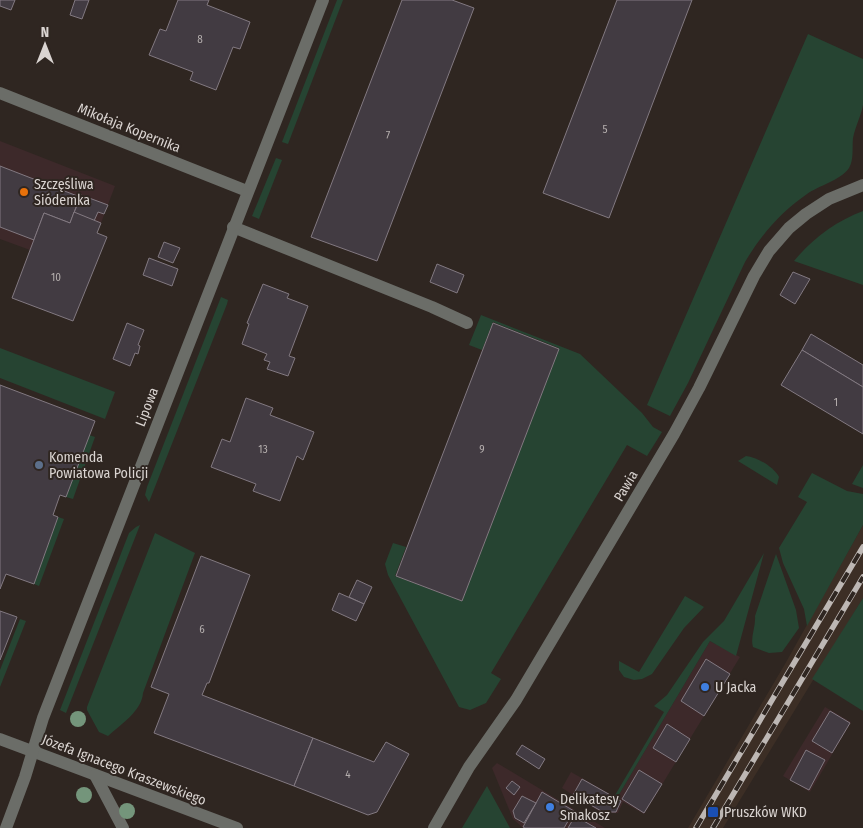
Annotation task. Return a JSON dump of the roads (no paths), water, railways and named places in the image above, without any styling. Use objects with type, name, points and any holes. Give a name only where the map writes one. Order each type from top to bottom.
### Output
[{"type":"street","name":"Lipowa","points":[[6,828],[25,777],[43,718],[323,0]]},
{"type":"street","name":"Mikołaja Kopernika","points":[[0,94],[247,191]]},
{"type":"street","name":"Pawia","points":[[434,828],[469,767],[530,676],[674,434],[699,388],[754,276],[769,251],[789,228],[806,214],[829,199],[863,185]]},
{"type":"street","points":[[233,227],[432,307],[467,323]]},
{"type":"street","name":"Józefa Ignacego Kraszewskiego","points":[[0,739],[237,828]]},
{"type":"street","points":[[95,775],[123,828]]},
{"type":"railway","points":[[696,828],[863,547]]},
{"type":"railway","points":[[713,828],[863,577]]},
{"type":"place","name":"Szczęśliwa Siódemka","points":[[24,192]]},
{"type":"place","name":"Komenda Powiatowa Policji","points":[[39,465]]},
{"type":"place","name":"U Jacka","points":[[705,687]]},
{"type":"place","name":"Delikatesy Smakosz","points":[[550,807]]},
{"type":"place","name":"Pruszków WKD","points":[[713,812]]}]
